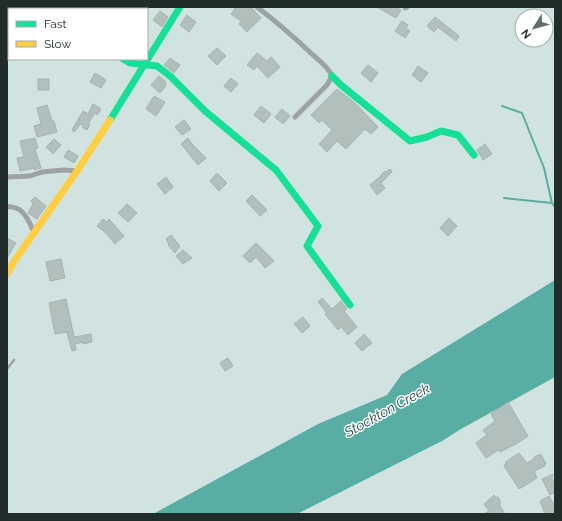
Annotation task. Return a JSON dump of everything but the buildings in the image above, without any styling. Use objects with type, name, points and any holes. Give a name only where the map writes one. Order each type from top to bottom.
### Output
[{"type":"street","points":[[7,274],[34,232],[77,171],[145,65],[180,7]]},
{"type":"street","points":[[257,7],[295,38],[328,69],[332,76],[341,85],[410,141],[427,137],[441,131],[458,135],[474,155]]},
{"type":"street","points":[[125,60],[130,63],[156,66],[170,76],[205,111],[276,170],[318,226],[307,246],[350,305]]},
{"type":"street","points":[[295,117],[326,85],[332,76]]},
{"type":"street","points":[[7,177],[30,176],[42,172],[63,170],[77,171]]},
{"type":"street","points":[[7,207],[20,209],[34,232]]},
{"type":"lane","points":[[7,369],[14,360]]},
{"type":"water","name":"Stockton Creek","points":[[555,280],[555,377],[442,441],[297,514],[153,514],[318,424],[387,395],[402,374]]},
{"type":"waterway","points":[[502,106],[522,113],[544,168],[552,203],[555,207]]},
{"type":"waterway","points":[[504,198],[552,203]]},
{"type":"traffic: fast","points":[[148,59],[180,7]]},
{"type":"traffic: fast","points":[[125,60],[130,63],[157,66],[170,76],[205,111],[276,170],[318,226],[307,246],[350,305]]},
{"type":"traffic: fast","points":[[110,120],[147,60]]},
{"type":"traffic: fast","points":[[332,76],[410,141],[427,137],[441,131],[458,135],[474,155]]},
{"type":"traffic: slow","points":[[7,274],[110,120]]}]
